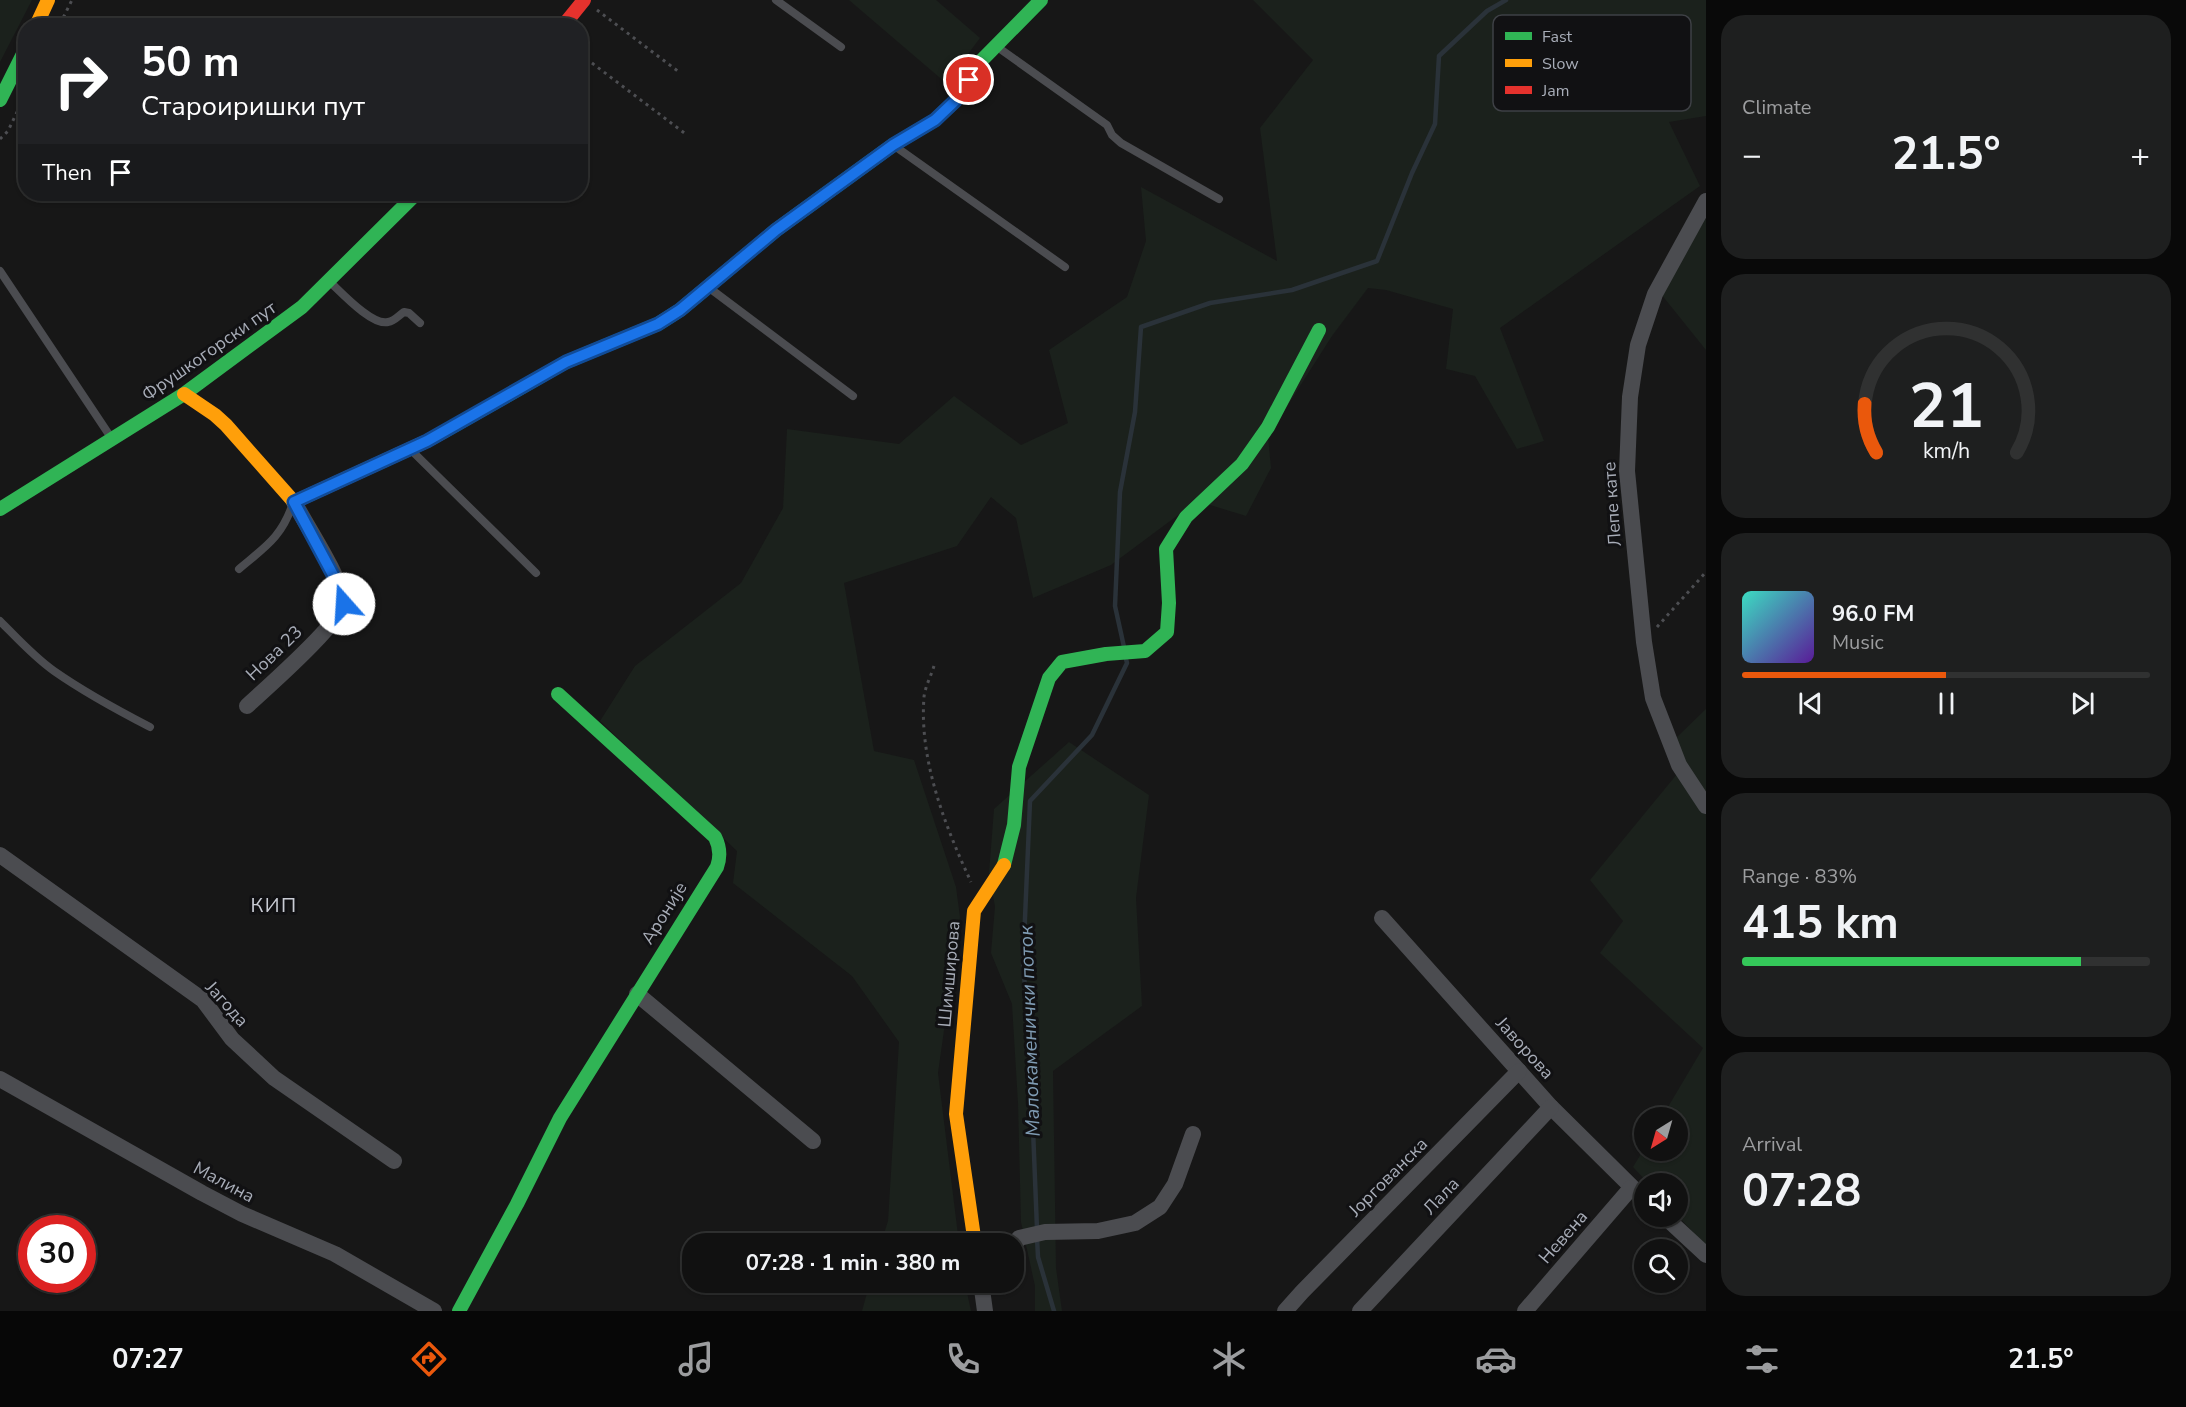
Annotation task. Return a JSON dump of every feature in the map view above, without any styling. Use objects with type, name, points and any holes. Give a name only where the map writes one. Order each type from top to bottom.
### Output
[{"type":"street","points":[[40,18],[48,0]]},
{"type":"street","points":[[569,18],[584,0]]},
{"type":"street","points":[[184,394],[214,415],[230,430],[268,470],[294,502],[410,449],[566,362],[658,324],[680,310],[776,230],[893,145],[935,120],[956,100],[982,60],[1041,0]]},
{"type":"street","points":[[0,100],[18,64]]},
{"type":"street","name":"Фрушкогорски пут","points":[[0,509],[184,394],[302,307],[409,201]]},
{"type":"street","name":"Лепе кате","points":[[1706,201],[1655,294],[1638,345],[1630,397],[1627,471],[1644,642],[1653,698],[1679,765],[1706,806]]},
{"type":"street","name":"Шимширова","points":[[973,1233],[956,1114],[974,911],[1003,869],[1014,825],[1019,767],[1049,678],[1062,662],[1106,654],[1145,651],[1167,632],[1169,603],[1166,549],[1186,517],[1242,465],[1261,437],[1319,330]]},
{"type":"street","name":"Нова 23","points":[[247,706],[319,638],[339,615],[344,604],[340,588],[294,502]]},
{"type":"street","name":"Ароније","points":[[459,1311],[561,1118],[717,867],[720,857],[715,837],[558,694]]},
{"type":"street","name":"Јагода","points":[[0,855],[203,1000],[232,1039],[274,1078],[394,1161]]},
{"type":"street","name":"Јаворова","points":[[1382,918],[1551,1107],[1634,1190]]},
{"type":"street","points":[[637,994],[813,1141]]},
{"type":"street","name":"Јоргованска","points":[[1285,1311],[1519,1071]]},
{"type":"street","name":"Малина","points":[[0,1079],[202,1193],[242,1214],[335,1254],[434,1311]]},
{"type":"street","name":"Лала","points":[[1360,1311],[1551,1107]]},
{"type":"street","points":[[1024,1240],[1045,1232],[1098,1231],[1135,1223],[1160,1207],[1175,1184],[1193,1134]]},
{"type":"street","name":"Невена","points":[[1525,1311],[1634,1198]]},
{"type":"street","points":[[1676,1227],[1706,1255]]},
{"type":"lane","points":[[776,0],[841,47]]},
{"type":"lane","points":[[995,46],[1107,125],[1112,135],[1121,143],[1219,199]]},
{"type":"lane","points":[[893,145],[1065,267]]},
{"type":"lane","points":[[0,270],[112,440]]},
{"type":"lane","points":[[328,280],[378,322],[393,321],[404,312],[409,313],[420,323]]},
{"type":"lane","points":[[707,287],[853,396]]},
{"type":"lane","points":[[410,449],[536,573]]},
{"type":"lane","points":[[239,568],[276,538],[288,519],[294,502]]},
{"type":"lane","points":[[0,621],[53,670],[94,697],[150,727]]},
{"type":"path","points":[[63,18],[72,0]]},
{"type":"path","points":[[584,0],[679,72]]},
{"type":"path","points":[[588,60],[687,135]]},
{"type":"path","points":[[0,140],[8,131],[18,110]]},
{"type":"path","points":[[1644,642],[1706,572]]},
{"type":"path","points":[[934,666],[924,694],[924,731],[933,783],[954,847],[972,885]]},
{"type":"shaded area","points":[[0,0],[32,0],[23,18],[18,18],[18,27],[0,62]]},
{"type":"shaded area","points":[[849,0],[936,0],[980,38],[946,83]]},
{"type":"shaded area","points":[[1253,0],[1706,0],[1706,116],[1669,122],[1700,186],[1500,328],[1544,441],[1517,449],[1475,376],[1446,369],[1453,309],[1386,290],[1368,288],[1332,336],[1268,436],[1271,468],[1246,516],[1197,501],[1111,565],[1033,598],[1016,518],[991,497],[957,546],[844,583],[874,751],[914,760],[956,887],[960,917],[938,1073],[958,1233],[884,1233],[888,1221],[899,1042],[852,976],[733,883],[737,851],[600,721],[635,666],[741,583],[783,508],[787,429],[899,444],[954,396],[1021,445],[1068,423],[1049,350],[1127,297],[1146,241],[1141,187],[1277,261],[1260,128],[1313,60]]},
{"type":"shaded area","points":[[1706,211],[1706,350],[1661,294]]},
{"type":"shaded area","points":[[1706,709],[1706,1246],[1688,1227],[1688,1173],[1639,1173],[1633,1167],[1637,1161],[1688,1161],[1688,1107],[1668,1107],[1703,1048],[1600,953],[1623,921],[1590,880],[1682,768],[1674,740]]},
{"type":"shaded area","points":[[1069,742],[1149,795],[1136,898],[1142,1006],[1053,1071],[1056,1268],[1062,1311],[1035,1311],[1035,1286],[1021,1222],[1018,1103],[1012,1004],[991,953],[995,907],[989,873],[994,809]]},
{"type":"shaded area","points":[[867,1293],[967,1293],[971,1311],[862,1311]]},
{"type":"waterway","name":"Малокаменички поток","points":[[1124,647],[1115,606],[1120,492],[1135,412],[1141,327],[1210,303],[1292,290],[1377,261],[1412,173],[1435,124],[1439,56],[1487,11],[1506,0]]},
{"type":"waterway","name":"Малокаменички поток","points":[[1037,1229],[1029,1029],[1023,965],[1030,801],[1092,735],[1127,663],[1126,659]]},
{"type":"waterway","name":"Малокаменички поток","points":[[1037,1238],[1038,1257],[1054,1311]]},
{"type":"traffic: fast","points":[[445,431],[566,362],[658,324],[680,310],[776,230],[893,145],[935,120],[956,100],[982,60],[1041,0]]},
{"type":"traffic: fast","points":[[0,100],[18,64]]},
{"type":"traffic: fast","points":[[0,509],[184,394],[302,307],[409,201]]},
{"type":"traffic: fast","points":[[1004,865],[1014,825],[1019,767],[1049,678],[1062,662],[1106,654],[1145,651],[1167,632],[1169,603],[1166,549],[1186,517],[1242,464],[1268,427],[1319,330]]},
{"type":"traffic: fast","points":[[459,1311],[560,1118],[717,867],[719,859],[719,848],[715,837],[558,694]]},
{"type":"traffic: slow","points":[[40,18],[48,0]]},
{"type":"traffic: slow","points":[[184,394],[226,425],[294,502],[445,431]]},
{"type":"traffic: slow","points":[[973,1233],[956,1114],[974,911],[1004,865]]},
{"type":"traffic: jam","points":[[569,18],[584,0]]},
{"type":"district","name":"КИП","points":[[274,905]]},
{"type":"route","points":[[344,604],[340,588],[294,502],[427,441],[566,362],[658,324],[680,310],[776,230],[836,185],[893,145],[935,120],[956,100],[969,80]]}]
